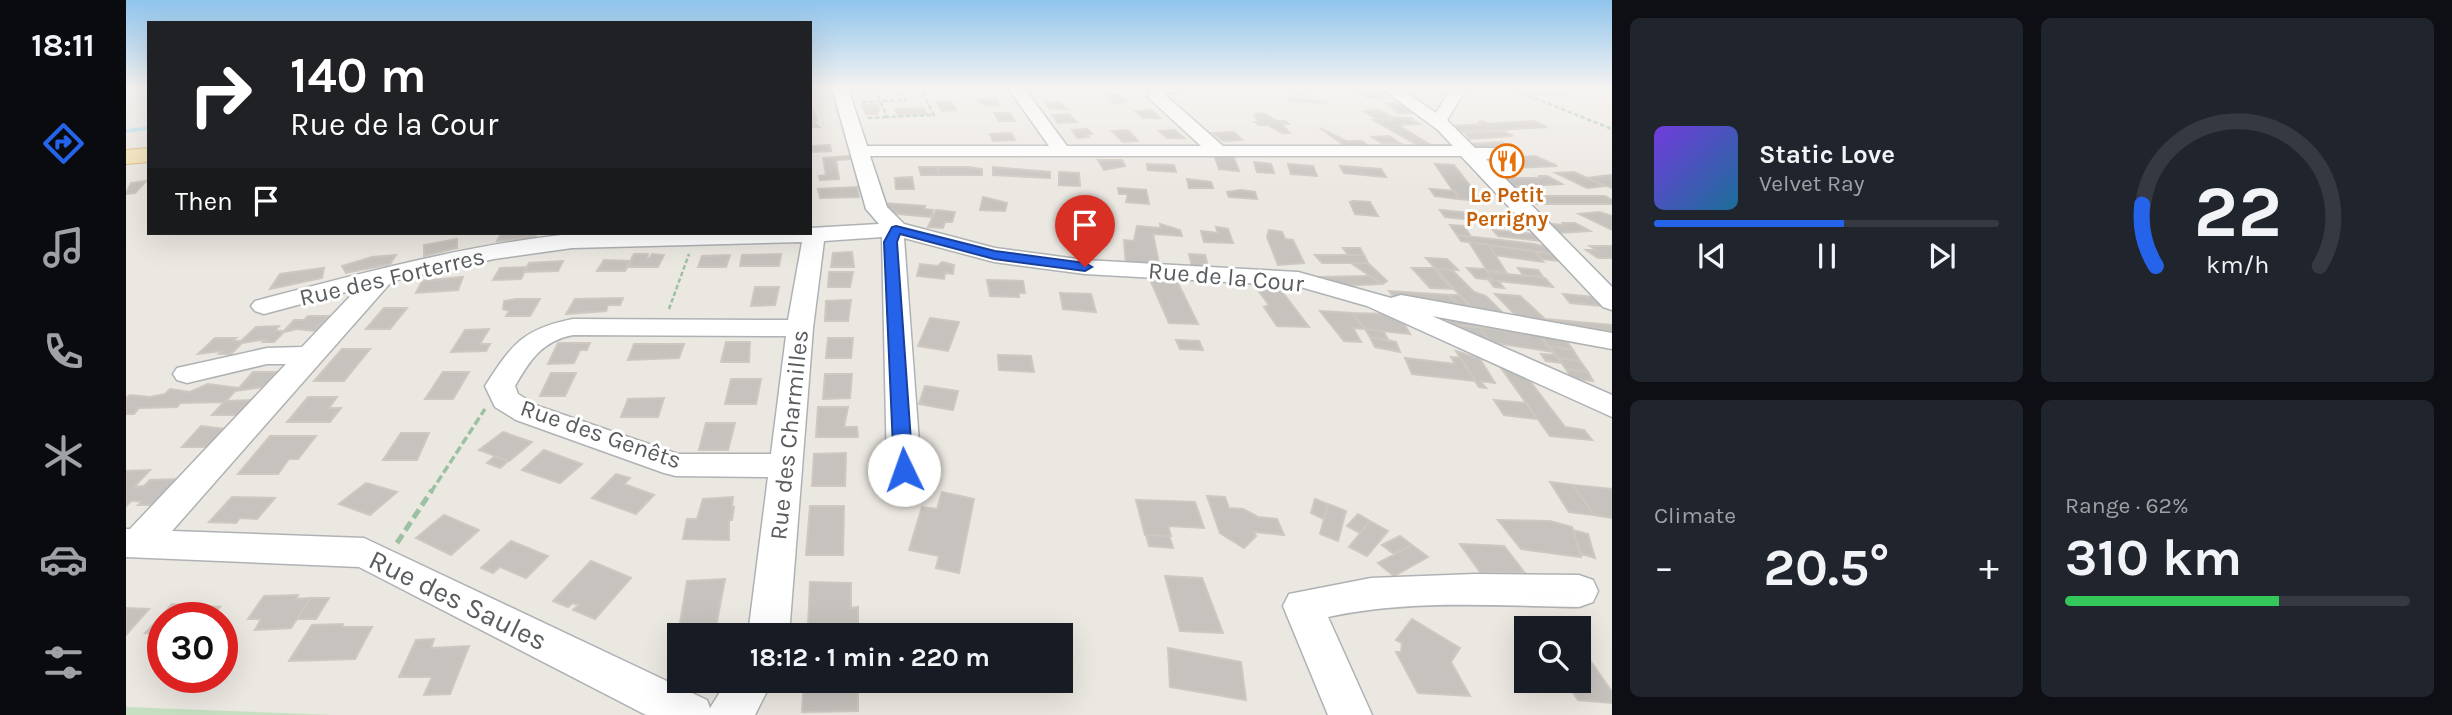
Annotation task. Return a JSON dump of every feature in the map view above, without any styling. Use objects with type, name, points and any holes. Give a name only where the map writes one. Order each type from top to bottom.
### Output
[{"type":"main road","points":[[126,157],[147,155]]},
{"type":"street","points":[[853,121],[858,151],[877,209],[896,229],[891,242],[904,470]]},
{"type":"street","points":[[1040,121],[1062,151]]},
{"type":"street","points":[[1185,121],[1218,151]]},
{"type":"street","points":[[1436,121],[1612,302]]},
{"type":"street","points":[[858,151],[1218,151],[1306,146],[1502,152]]},
{"type":"street","name":"Rue des Forterres","points":[[264,306],[383,276],[572,237],[814,235],[896,229]]},
{"type":"street","name":"Rue de la Cour","points":[[896,229],[994,255],[1085,267],[1298,279],[1376,301]]},
{"type":"street","name":"Rue des Charmilles","points":[[769,623],[800,328],[814,235]]},
{"type":"street","points":[[132,543],[383,276]]},
{"type":"street","points":[[1376,301],[1411,304],[1612,341]]},
{"type":"street","points":[[1376,301],[1612,407]]},
{"type":"street","name":"Rue des Genêts","points":[[787,466],[676,465],[527,413],[506,400],[500,386],[526,344],[549,331],[573,327],[800,328]]},
{"type":"street","points":[[187,374],[267,356],[310,355]]},
{"type":"street","name":"Rue des Saules","points":[[132,543],[364,553],[691,715]]},
{"type":"street","points":[[1350,715],[1303,606],[1345,596],[1461,590],[1579,591]]},
{"type":"street","points":[[730,715],[744,693]]},
{"type":"path","points":[[1595,121],[1612,128]]},
{"type":"path","points":[[663,328],[696,236]]},
{"type":"path","points":[[384,562],[500,386]]},
{"type":"green space","points":[[126,707],[334,715],[126,715]]},
{"type":"building","points":[[1285,121],[1289,124],[1281,124],[1290,133],[1282,133],[1268,125],[1255,122]]},
{"type":"building","points":[[1375,121],[1414,121],[1419,124],[1398,125],[1431,145],[1449,145],[1452,149],[1423,148]]},
{"type":"building","points":[[1534,121],[1547,127],[1501,130],[1487,124]]},
{"type":"building","points":[[1479,122],[1498,129],[1457,132],[1451,126],[1483,124]]},
{"type":"building","points":[[1320,128],[1346,141],[1362,141],[1371,148],[1348,148]]},
{"type":"building","points":[[1087,129],[1092,134],[1087,135],[1089,137],[1077,138],[1072,130]]},
{"type":"building","points":[[1128,130],[1138,141],[1123,142],[1112,131]]},
{"type":"building","points":[[1175,130],[1184,138],[1167,138],[1159,131]]},
{"type":"building","points":[[1502,131],[1513,136],[1470,139],[1465,133]]},
{"type":"building","points":[[1234,132],[1242,140],[1224,141],[1213,133]]},
{"type":"building","points":[[1011,133],[1015,140],[993,141],[990,134]]},
{"type":"building","points":[[1389,136],[1400,143],[1382,143],[1372,137]]},
{"type":"building","points":[[1501,142],[1511,147],[1474,149],[1469,144]]},
{"type":"building","points":[[830,145],[831,151],[812,152],[812,146]]},
{"type":"building","points":[[1214,155],[1233,155],[1239,171],[1219,169]]},
{"type":"building","points":[[850,156],[851,159],[836,160],[839,179],[820,180],[819,176],[826,175],[823,158]]},
{"type":"building","points":[[1535,156],[1557,166],[1511,168],[1493,159]]},
{"type":"building","points":[[1098,160],[1122,160],[1125,166],[1104,170]]},
{"type":"building","points":[[1254,162],[1271,164],[1274,173],[1257,172]]},
{"type":"building","points":[[1147,164],[1174,165],[1176,172],[1148,170]]},
{"type":"building","points":[[1288,164],[1313,166],[1317,176],[1291,174]]},
{"type":"building","points":[[1435,164],[1454,165],[1482,201],[1459,199]]},
{"type":"building","points":[[1340,166],[1381,169],[1386,177],[1344,173]]},
{"type":"building","points":[[919,167],[937,167],[939,175],[921,175]]},
{"type":"building","points":[[937,167],[982,169],[982,175],[939,175]]},
{"type":"building","points":[[993,167],[1050,172],[1050,178],[993,175]]},
{"type":"building","points":[[1059,172],[1079,173],[1080,186],[1059,185]]},
{"type":"building","points":[[1574,172],[1605,186],[1587,188],[1556,173]]},
{"type":"building","points":[[1612,175],[1612,188],[1587,178],[1602,176]]},
{"type":"building","points":[[1538,176],[1547,176],[1562,184],[1512,187],[1503,178],[1542,178]]},
{"type":"building","points":[[912,177],[914,189],[896,189],[895,178]]},
{"type":"building","points":[[1187,179],[1211,182],[1213,188],[1189,188]]},
{"type":"building","points":[[146,181],[135,193],[126,194],[131,183]]},
{"type":"building","points":[[857,187],[859,197],[820,198],[818,189]]},
{"type":"building","points":[[1118,188],[1146,190],[1149,204],[1126,202],[1128,194],[1119,194]]},
{"type":"building","points":[[1430,189],[1455,191],[1459,199],[1435,196]]},
{"type":"building","points":[[1227,192],[1255,192],[1257,199],[1229,197]]},
{"type":"building","points":[[1520,196],[1605,196],[1612,200],[1612,204],[1529,204]]},
{"type":"building","points":[[983,197],[1007,203],[1005,211],[980,210]]},
{"type":"building","points":[[1353,201],[1370,202],[1378,216],[1355,214],[1350,202],[1355,203]]},
{"type":"building","points":[[881,203],[925,206],[924,209],[933,210],[931,217],[888,213]]},
{"type":"building","points":[[936,210],[955,212],[952,222],[945,222],[943,228],[928,227]]},
{"type":"building","points":[[1440,210],[1489,215],[1494,222],[1445,217]]},
{"type":"building","points":[[1599,212],[1612,216],[1612,230],[1579,214]]},
{"type":"building","points":[[1489,215],[1519,219],[1530,230],[1497,226]]},
{"type":"building","points":[[1563,223],[1575,223],[1590,231],[1557,233],[1549,224],[1565,225]]},
{"type":"building","points":[[1160,224],[1180,230],[1182,236],[1153,234],[1160,269],[1126,265],[1124,240],[1134,241],[1137,226],[1161,228]]},
{"type":"building","points":[[1450,225],[1464,226],[1471,237],[1457,235]]},
{"type":"building","points":[[1216,227],[1228,229],[1233,243],[1204,242],[1201,231],[1218,233]]},
{"type":"building","points":[[1269,230],[1282,232],[1285,239],[1293,240],[1304,263],[1278,265],[1267,237]]},
{"type":"building","points":[[1493,230],[1534,234],[1541,241],[1498,236]]},
{"type":"building","points":[[500,235],[536,235],[535,237],[497,241]]},
{"type":"building","points":[[1457,235],[1534,244],[1546,247],[1553,254],[1461,241]]},
{"type":"building","points":[[457,239],[457,248],[424,256],[424,245]]},
{"type":"building","points":[[1469,242],[1489,245],[1506,272],[1487,270]]},
{"type":"building","points":[[1489,245],[1534,251],[1543,262],[1495,255]]},
{"type":"building","points":[[1590,246],[1612,246],[1612,258],[1598,258],[1586,250],[1596,250]]},
{"type":"building","points":[[1343,248],[1360,248],[1364,255],[1348,255]]},
{"type":"building","points":[[1534,251],[1553,254],[1560,261],[1541,259]]},
{"type":"building","points":[[852,252],[854,267],[831,267],[833,253]]},
{"type":"building","points":[[634,254],[648,254],[647,258],[652,254],[664,255],[658,267],[627,267]]},
{"type":"building","points":[[781,254],[779,266],[740,266],[742,255]]},
{"type":"building","points":[[1189,254],[1205,255],[1209,270],[1192,266]]},
{"type":"building","points":[[396,255],[390,264],[346,273],[342,266],[372,257]]},
{"type":"building","points":[[730,255],[726,267],[698,267],[702,256]]},
{"type":"building","points":[[1315,255],[1364,255],[1368,263],[1322,263]]},
{"type":"building","points":[[1426,258],[1447,259],[1458,270],[1436,269]]},
{"type":"building","points":[[604,260],[631,261],[625,271],[597,271]]},
{"type":"building","points":[[563,261],[558,271],[524,272],[529,263]]},
{"type":"building","points":[[942,262],[954,265],[953,274],[945,273],[944,279],[917,276],[920,264],[938,266]]},
{"type":"building","points":[[1351,263],[1368,263],[1387,281],[1382,284]]},
{"type":"building","points":[[527,267],[521,279],[493,280],[500,268]]},
{"type":"building","points":[[324,268],[322,278],[270,289],[280,274]]},
{"type":"building","points":[[1412,268],[1433,268],[1452,289],[1430,288]]},
{"type":"building","points":[[1467,268],[1485,269],[1493,280],[1476,278]]},
{"type":"building","points":[[1518,268],[1538,270],[1543,277],[1523,275]]},
{"type":"building","points":[[1436,269],[1452,270],[1474,292],[1486,296],[1503,313],[1475,312]]},
{"type":"building","points":[[829,272],[853,272],[850,287],[828,287]]},
{"type":"building","points":[[1487,272],[1545,278],[1553,287],[1498,281],[1504,288],[1494,287]]},
{"type":"building","points":[[1148,275],[1174,275],[1198,324],[1169,323]]},
{"type":"building","points":[[1371,276],[1382,284],[1340,286],[1321,283],[1317,277]]},
{"type":"building","points":[[463,277],[458,290],[416,293],[422,281]]},
{"type":"building","points":[[987,280],[1023,281],[1025,293],[1019,293],[1019,297],[990,296]]},
{"type":"building","points":[[755,287],[779,287],[775,305],[751,306]]},
{"type":"building","points":[[1257,289],[1280,289],[1309,327],[1277,326],[1264,307],[1269,305]]},
{"type":"building","points":[[1389,291],[1449,295],[1462,309],[1396,301]]},
{"type":"building","points":[[1060,293],[1091,294],[1096,312],[1063,309]]},
{"type":"building","points":[[1495,294],[1520,296],[1545,319],[1612,325],[1612,336],[1524,324]]},
{"type":"building","points":[[1563,294],[1594,297],[1602,306],[1570,303]]},
{"type":"building","points":[[1449,295],[1460,295],[1474,310],[1462,309]]},
{"type":"building","points":[[623,298],[620,305],[608,305],[606,311],[566,314],[575,299]]},
{"type":"building","points":[[540,299],[530,316],[506,316],[509,311],[503,309],[504,301]]},
{"type":"building","points":[[851,300],[848,321],[825,321],[826,301]]},
{"type":"building","points":[[384,308],[407,308],[390,329],[366,329]]},
{"type":"building","points":[[1320,311],[1352,313],[1365,329],[1353,328],[1361,342],[1344,341]]},
{"type":"building","points":[[1352,313],[1385,314],[1403,322],[1410,334],[1365,329]]},
{"type":"building","points":[[1442,314],[1475,321],[1480,327],[1452,325]]},
{"type":"building","points":[[308,316],[329,316],[315,331],[297,329],[284,332],[274,342],[263,342],[267,339],[242,343],[231,354],[219,354],[222,351],[198,354],[215,338],[236,338],[232,341],[241,341],[256,327],[279,326],[275,331],[284,331],[294,320],[304,320]]},
{"type":"building","points":[[930,318],[959,322],[948,351],[918,346]]},
{"type":"building","points":[[1447,325],[1480,327],[1490,342]]},
{"type":"building","points":[[1480,327],[1539,335],[1554,352],[1496,343],[1498,346],[1490,342]]},
{"type":"building","points":[[489,329],[480,344],[490,344],[486,351],[451,352],[465,330]]},
{"type":"building","points":[[1365,329],[1383,331],[1389,341],[1370,337]]},
{"type":"building","points":[[1539,335],[1567,342],[1573,350],[1547,346]]},
{"type":"building","points":[[1370,337],[1396,342],[1400,352],[1375,347]]},
{"type":"building","points":[[828,338],[853,338],[851,358],[826,358]]},
{"type":"building","points":[[1176,340],[1199,341],[1203,350],[1180,349]]},
{"type":"building","points":[[726,342],[750,342],[749,362],[721,362]]},
{"type":"building","points":[[558,343],[590,343],[587,350],[580,350],[574,363],[548,364]]},
{"type":"building","points":[[634,344],[684,344],[679,358],[628,360]]},
{"type":"building","points":[[1547,346],[1573,350],[1580,361],[1558,358]]},
{"type":"building","points":[[342,349],[370,349],[344,381],[314,381]]},
{"type":"building","points":[[1456,351],[1480,359],[1495,383],[1480,381],[1486,388],[1479,387]]},
{"type":"building","points":[[1541,354],[1556,355],[1562,363],[1546,361]]},
{"type":"building","points":[[998,355],[1031,356],[1034,372],[999,370]]},
{"type":"building","points":[[1451,357],[1461,358],[1476,381],[1412,374],[1405,358],[1455,364]]},
{"type":"building","points":[[1558,358],[1580,361],[1588,372],[1566,369]]},
{"type":"building","points":[[1496,361],[1523,372],[1565,427],[1584,430],[1592,440],[1550,436]]},
{"type":"building","points":[[1566,369],[1588,372],[1593,381],[1572,378]]},
{"type":"building","points":[[253,372],[277,372],[263,387],[235,391],[226,401],[251,400],[238,415],[212,415],[224,402],[180,403],[177,407],[139,408],[134,414],[126,414],[126,398],[130,395],[150,397],[165,394],[170,389],[190,392],[208,384],[239,388]]},
{"type":"building","points":[[443,372],[469,372],[453,399],[425,399]]},
{"type":"building","points":[[551,373],[576,373],[565,396],[540,396]]},
{"type":"building","points":[[825,374],[852,374],[850,398],[823,399]]},
{"type":"building","points":[[731,379],[761,379],[756,404],[725,404]]},
{"type":"building","points":[[925,386],[958,391],[953,410],[919,404]]},
{"type":"building","points":[[308,397],[337,397],[329,408],[341,408],[330,422],[287,422]]},
{"type":"building","points":[[664,398],[658,417],[621,417],[628,399]]},
{"type":"building","points":[[1494,400],[1526,403],[1537,419],[1504,415]]},
{"type":"building","points":[[818,407],[848,407],[844,427],[857,427],[858,437],[816,437]]},
{"type":"building","points":[[706,423],[735,423],[728,450],[699,450]]},
{"type":"building","points":[[201,426],[225,429],[209,447],[182,447]]},
{"type":"building","points":[[503,432],[532,442],[509,461],[479,450]]},
{"type":"building","points":[[401,433],[429,433],[417,460],[383,460]]},
{"type":"building","points":[[270,436],[316,436],[298,459],[289,459],[278,474],[238,474]]},
{"type":"building","points":[[544,450],[582,464],[560,483],[522,470]]},
{"type":"building","points":[[846,453],[845,486],[812,486],[814,454]]},
{"type":"building","points":[[495,456],[508,461],[500,468],[487,463]]},
{"type":"building","points":[[150,470],[134,487],[144,486],[150,480],[179,479],[155,505],[138,505],[142,501],[131,501],[126,506],[126,471]]},
{"type":"building","points":[[616,474],[630,478],[624,484],[654,495],[636,514],[592,498]]},
{"type":"building","points":[[1550,482],[1573,485],[1594,515],[1569,512]]},
{"type":"building","points":[[366,483],[397,492],[370,515],[339,504]]},
{"type":"building","points":[[1573,485],[1612,489],[1612,518],[1594,515]]},
{"type":"building","points":[[942,492],[974,499],[959,573],[936,568],[939,556],[909,550],[922,507],[937,509]]},
{"type":"building","points":[[1207,496],[1225,497],[1229,508],[1243,509],[1258,517],[1277,519],[1284,535],[1254,532],[1256,536],[1244,548],[1220,533]]},
{"type":"building","points":[[232,497],[275,498],[257,519],[240,518],[236,523],[209,522]]},
{"type":"building","points":[[733,497],[729,540],[683,539],[687,519],[697,519],[703,499]]},
{"type":"building","points":[[1315,499],[1328,504],[1324,519],[1311,513]]},
{"type":"building","points":[[1136,500],[1195,502],[1204,528],[1168,526],[1171,536],[1145,535]]},
{"type":"building","points":[[1328,504],[1346,511],[1338,541],[1320,534]]},
{"type":"building","points":[[810,506],[844,506],[843,555],[806,555]]},
{"type":"building","points":[[1358,514],[1370,521],[1360,533],[1347,526]]},
{"type":"building","points":[[444,515],[479,530],[451,555],[416,538]]},
{"type":"building","points":[[1498,520],[1550,521],[1572,527],[1581,557],[1521,549]]},
{"type":"building","points":[[1370,521],[1388,531],[1367,556],[1349,547]]},
{"type":"building","points":[[1573,530],[1588,534],[1595,558],[1581,554]]},
{"type":"building","points":[[1146,535],[1169,536],[1173,548],[1149,546]]},
{"type":"building","points":[[1400,536],[1412,545],[1394,554],[1382,545]]},
{"type":"building","points":[[511,541],[548,556],[526,578],[500,567],[493,573],[481,568]]},
{"type":"building","points":[[1460,544],[1504,546],[1525,573],[1480,572]]},
{"type":"building","points":[[1412,545],[1428,557],[1394,576],[1378,563]]},
{"type":"building","points":[[591,561],[631,578],[595,619],[573,610],[578,605],[573,603],[568,607],[553,601]]},
{"type":"building","points":[[1165,576],[1202,578],[1223,633],[1180,631]]},
{"type":"building","points":[[725,579],[717,623],[680,623],[687,581]]},
{"type":"building","points":[[810,582],[851,583],[851,608],[858,607],[858,623],[808,623]]},
{"type":"building","points":[[298,595],[296,599],[311,598],[291,628],[255,630],[261,619],[248,619],[264,596]]},
{"type":"building","points":[[311,598],[329,598],[316,619],[297,619]]},
{"type":"building","points":[[126,608],[147,609],[147,611],[126,635]]},
{"type":"building","points":[[1412,619],[1460,648],[1451,662],[1470,696],[1418,693],[1396,652],[1401,652],[1402,643],[1396,640]]},
{"type":"building","points":[[343,624],[342,627],[372,627],[355,659],[289,661],[312,625]]},
{"type":"building","points":[[434,639],[431,648],[469,646],[450,694],[424,695],[432,677],[399,677],[416,640]]},
{"type":"building","points":[[1168,648],[1241,662],[1246,700],[1170,687]]},
{"type":"building","points":[[1591,662],[1612,692],[1612,703],[1578,700],[1573,693],[1591,693]]},
{"type":"building","points":[[803,693],[858,693],[858,711],[802,712]]},
{"type":"waterway","points":[[126,131],[147,128]]},
{"type":"place","name":"Le Petit Perrigny","points":[[1507,161]]},
{"type":"route","points":[[904,470],[891,242],[896,229],[994,255],[1085,267]]}]
